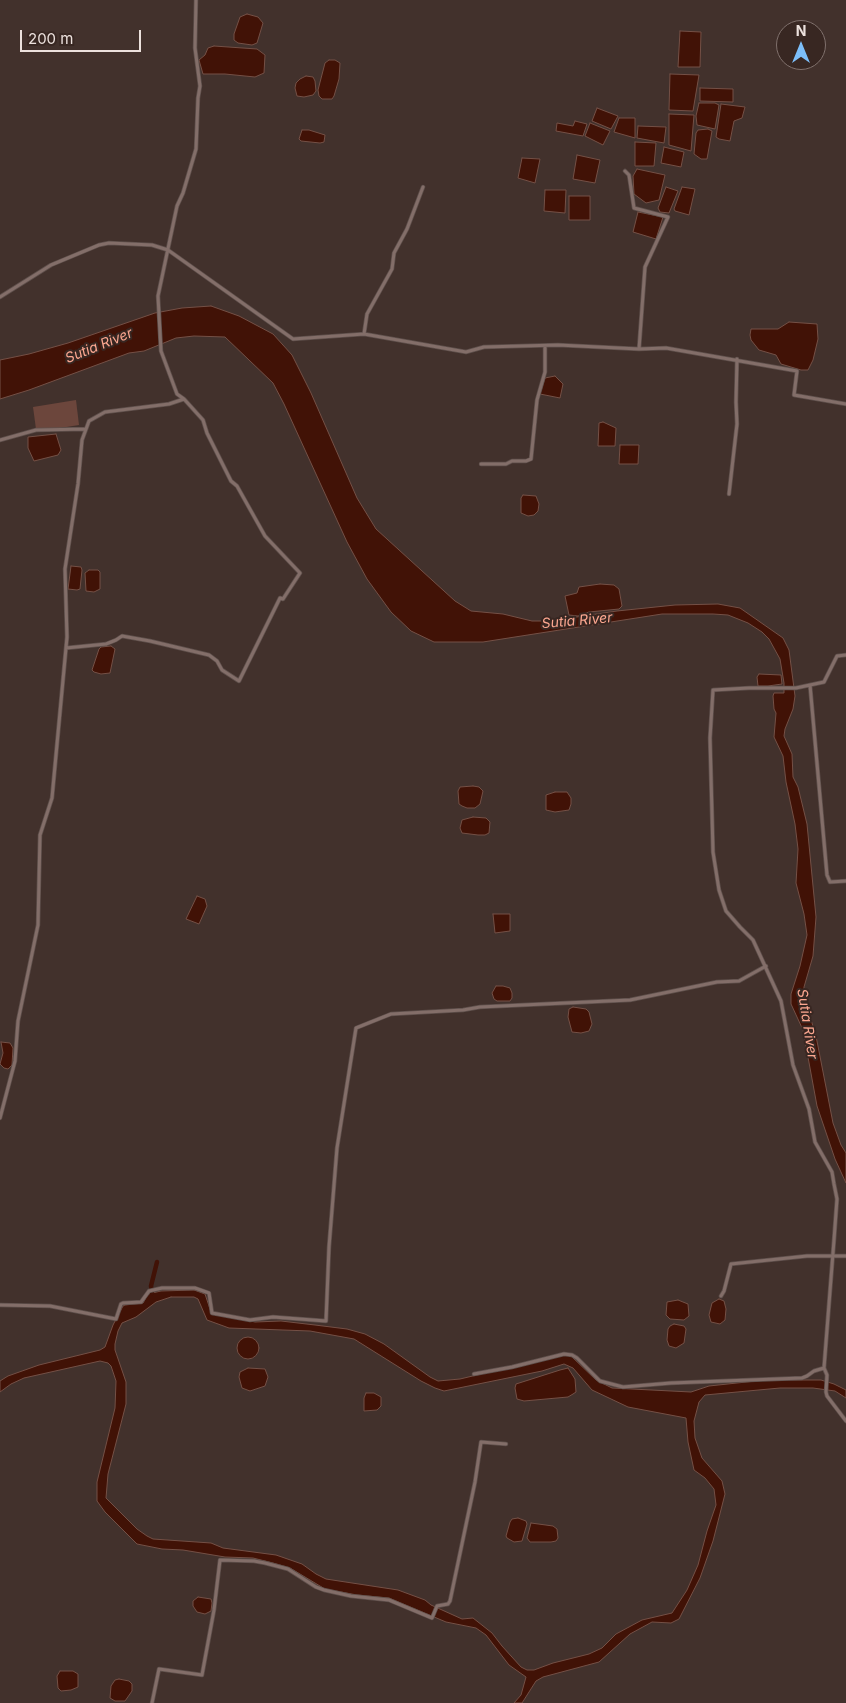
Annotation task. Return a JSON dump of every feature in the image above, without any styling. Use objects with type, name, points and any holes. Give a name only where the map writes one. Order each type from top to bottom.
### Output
[{"type":"street","points":[[66,648],[106,644],[122,636],[150,641],[209,655],[217,661],[222,670],[239,681],[280,598],[283,599],[300,573],[265,536],[237,486],[231,481],[207,433],[203,420],[177,394],[161,351],[158,296],[177,206],[183,193],[196,149],[200,86],[195,48],[196,0]]},
{"type":"street","points":[[625,172],[629,175],[634,208],[668,217],[645,267],[640,349]]},
{"type":"street","points":[[364,334],[367,314],[392,269],[394,253],[407,229],[423,187]]},
{"type":"street","points":[[0,297],[51,265],[99,245],[109,243],[152,245],[168,250],[293,339],[364,334],[466,352],[484,347],[666,348],[737,359],[796,371],[794,395],[846,404]]},
{"type":"street","points":[[481,464],[506,464],[512,461],[531,459],[537,400],[544,372],[545,346]]},
{"type":"street","points":[[729,494],[737,424],[737,359]]},
{"type":"street","points":[[0,1118],[15,1060],[18,1021],[38,926],[40,835],[52,798],[67,637],[65,569],[78,484],[82,440],[89,420],[105,412],[169,404],[184,399]]},
{"type":"street","points":[[0,440],[36,430],[86,428]]},
{"type":"street","points":[[846,655],[837,656],[824,682],[796,688],[713,690],[710,738],[713,852],[719,890],[726,911],[753,940],[781,1001],[793,1065],[809,1109],[814,1142],[832,1172],[837,1199],[824,1368],[827,1375],[826,1392],[846,1420]]},
{"type":"street","points":[[810,685],[827,876],[830,882],[846,881]]},
{"type":"street","points":[[0,1305],[50,1306],[116,1320],[121,1304],[141,1302],[150,1291],[162,1288],[202,1289],[209,1293],[212,1312],[250,1320],[273,1317],[326,1321],[329,1247],[337,1148],[356,1028],[391,1014],[463,1010],[480,1007],[630,1000],[717,982],[739,981],[766,966]]},
{"type":"street","points":[[721,1296],[724,1291],[730,1264],[807,1256],[846,1256]]},
{"type":"street","points":[[474,1374],[564,1354],[577,1358],[600,1381],[623,1387],[671,1383],[802,1378],[824,1368]]},
{"type":"street","points":[[152,1703],[159,1669],[202,1675],[214,1610],[220,1560],[254,1561],[288,1569],[324,1590],[351,1596],[389,1600],[432,1618],[437,1606],[448,1604],[450,1601],[475,1482],[481,1442],[506,1444]]},
{"type":"shaded area","points":[[76,400],[79,425],[54,429],[36,429],[33,407]]},
{"type":"water","points":[[247,14],[258,17],[263,23],[257,43],[252,45],[238,43],[234,40],[234,34],[240,17]]},
{"type":"water","points":[[680,31],[701,32],[700,67],[678,67]]},
{"type":"water","points":[[214,46],[257,49],[265,55],[264,73],[255,77],[203,74],[199,60],[205,55],[208,48]]},
{"type":"water","points":[[329,60],[335,60],[340,63],[339,79],[332,99],[322,99],[319,96],[318,90],[325,63]]},
{"type":"water","points":[[670,74],[699,75],[693,111],[669,110]]},
{"type":"water","points":[[306,76],[313,77],[316,91],[313,95],[297,96],[296,83]]},
{"type":"water","points":[[700,88],[733,89],[733,102],[700,101]]},
{"type":"water","points":[[699,103],[715,103],[719,105],[715,129],[697,125],[696,116]]},
{"type":"water","points":[[721,104],[745,107],[742,118],[734,121],[730,141],[716,137]]},
{"type":"water","points":[[597,108],[618,116],[611,129],[592,121]]},
{"type":"water","points":[[669,114],[694,115],[691,151],[669,145]]},
{"type":"water","points":[[619,118],[635,118],[635,138],[614,132]]},
{"type":"water","points":[[575,121],[587,124],[583,136],[556,131],[557,123],[573,126]]},
{"type":"water","points":[[590,123],[610,131],[603,145],[585,136]]},
{"type":"water","points":[[638,126],[666,127],[664,143],[637,138]]},
{"type":"water","points":[[708,129],[712,131],[707,159],[701,159],[694,154],[696,133],[698,130]]},
{"type":"water","points":[[302,130],[325,135],[324,142],[301,141],[299,139]]},
{"type":"water","points":[[635,142],[656,143],[654,166],[635,166]]},
{"type":"water","points":[[664,147],[684,152],[681,167],[661,163]]},
{"type":"water","points":[[577,155],[600,160],[595,183],[573,179]]},
{"type":"water","points":[[522,158],[540,159],[535,183],[518,178]]},
{"type":"water","points":[[637,169],[665,175],[659,200],[646,203],[634,194],[633,176]]},
{"type":"water","points":[[666,187],[678,191],[669,213],[660,212],[658,208]]},
{"type":"water","points":[[682,187],[695,189],[689,215],[674,209]]},
{"type":"water","points":[[545,190],[566,190],[565,213],[544,211]]},
{"type":"water","points":[[569,196],[590,196],[590,220],[569,220]]},
{"type":"water","points":[[638,212],[663,217],[656,239],[633,232]]},
{"type":"water","name":"Sutia River","points":[[211,306],[239,316],[273,334],[292,355],[311,393],[357,498],[376,529],[455,601],[471,611],[503,614],[532,621],[550,621],[675,605],[718,604],[740,608],[783,638],[789,650],[795,696],[793,709],[784,736],[792,754],[793,777],[798,787],[807,824],[816,917],[813,956],[804,987],[804,997],[816,1036],[833,1123],[846,1153],[846,1183],[835,1159],[817,1106],[803,1030],[791,1004],[791,994],[807,935],[796,883],[798,849],[795,824],[786,782],[783,756],[774,737],[776,713],[773,696],[774,693],[784,693],[784,683],[780,659],[769,639],[748,623],[728,615],[713,614],[662,614],[483,642],[434,642],[411,631],[391,612],[367,579],[347,542],[273,383],[225,337],[194,336],[176,338],[144,351],[129,353],[0,399],[0,360],[68,343],[155,313],[182,308]]},
{"type":"water","points":[[789,322],[817,324],[818,339],[813,360],[808,370],[801,370],[781,364],[776,355],[759,350],[751,340],[751,329],[778,329]]},
{"type":"water","points":[[555,376],[563,384],[560,398],[540,394],[545,378]]},
{"type":"water","points":[[603,422],[616,428],[615,446],[598,446],[599,423]]},
{"type":"water","points":[[56,434],[61,450],[58,455],[34,461],[28,448],[28,437]]},
{"type":"water","points":[[620,445],[639,445],[638,464],[619,464]]},
{"type":"water","points":[[523,495],[536,496],[539,504],[538,511],[534,515],[528,516],[521,513],[521,498]]},
{"type":"water","points":[[71,566],[81,567],[82,570],[80,589],[77,590],[68,589]]},
{"type":"water","points":[[89,570],[98,570],[100,572],[100,589],[94,592],[86,591],[85,573]]},
{"type":"water","points":[[600,584],[614,585],[619,589],[622,606],[619,609],[589,612],[578,616],[569,615],[565,596],[577,593],[579,587]]},
{"type":"water","points":[[111,646],[115,649],[110,673],[101,674],[94,672],[92,670],[99,649]]},
{"type":"water","points":[[759,674],[781,675],[782,684],[758,686],[757,677]]},
{"type":"water","points":[[460,787],[479,787],[483,791],[480,804],[475,808],[462,806],[459,804],[458,791]]},
{"type":"water","points":[[555,792],[567,792],[571,798],[569,810],[555,812],[546,810],[546,795]]},
{"type":"water","points":[[473,817],[486,818],[490,822],[489,833],[478,835],[462,833],[460,828],[462,820]]},
{"type":"water","points":[[197,896],[205,899],[207,906],[199,924],[186,919]]},
{"type":"water","points":[[493,914],[510,914],[510,931],[495,933]]},
{"type":"water","points":[[496,986],[510,988],[512,998],[510,1001],[497,1001],[494,999],[492,993]]},
{"type":"water","points":[[573,1007],[586,1009],[589,1012],[592,1024],[589,1031],[581,1033],[572,1032],[568,1017],[569,1009]]},
{"type":"water","points":[[1,1042],[10,1043],[13,1048],[12,1065],[8,1069],[0,1064],[3,1053]]},
{"type":"water","points":[[194,1290],[205,1294],[211,1312],[255,1322],[281,1321],[347,1329],[365,1334],[384,1344],[438,1381],[460,1379],[557,1356],[570,1355],[596,1380],[612,1388],[691,1392],[709,1386],[765,1380],[821,1380],[846,1390],[846,1398],[835,1391],[813,1388],[780,1388],[705,1395],[699,1402],[694,1421],[695,1438],[702,1458],[722,1481],[725,1494],[713,1541],[700,1578],[679,1619],[671,1623],[652,1622],[630,1634],[599,1662],[543,1677],[536,1681],[522,1703],[514,1703],[521,1695],[526,1677],[509,1665],[486,1635],[476,1628],[446,1622],[389,1598],[325,1589],[290,1568],[253,1558],[225,1557],[137,1544],[105,1512],[97,1501],[97,1482],[115,1408],[116,1381],[111,1366],[108,1363],[100,1361],[24,1378],[0,1392],[0,1381],[8,1376],[39,1365],[100,1350],[105,1347],[113,1325],[123,1306],[143,1303],[148,1294],[161,1291]],"holes":[[[171,1297],[194,1297],[198,1299],[207,1320],[229,1328],[310,1331],[354,1339],[421,1381],[444,1391],[542,1371],[564,1364],[573,1368],[592,1390],[628,1407],[686,1418],[688,1442],[694,1470],[705,1478],[714,1489],[716,1505],[698,1565],[687,1590],[672,1613],[642,1620],[616,1634],[602,1648],[589,1654],[534,1670],[527,1670],[521,1667],[492,1633],[473,1618],[462,1619],[431,1605],[425,1600],[398,1590],[326,1579],[302,1564],[276,1555],[223,1548],[211,1543],[153,1539],[147,1536],[137,1529],[106,1498],[108,1474],[126,1404],[126,1382],[115,1350],[115,1344],[122,1323],[136,1317],[156,1302]]]},
{"type":"water","points":[[719,1299],[724,1301],[726,1309],[725,1320],[720,1324],[711,1322],[709,1315],[712,1303]]},
{"type":"water","points":[[678,1300],[688,1304],[689,1316],[684,1320],[670,1319],[666,1315],[667,1302]]},
{"type":"water","points":[[674,1324],[684,1326],[686,1329],[684,1343],[676,1348],[669,1346],[667,1340],[668,1329]]},
{"type":"water","points":[[248,1337],[256,1340],[259,1348],[256,1356],[248,1359],[240,1356],[237,1348],[240,1340]]},
{"type":"water","points":[[248,1368],[265,1369],[268,1377],[265,1386],[250,1391],[242,1388],[239,1377],[240,1372]]},
{"type":"water","points":[[568,1368],[575,1379],[576,1392],[573,1394],[568,1397],[524,1401],[517,1399],[516,1384]]},
{"type":"water","points":[[366,1393],[374,1393],[381,1397],[381,1406],[377,1410],[364,1411]]},
{"type":"water","points":[[518,1518],[526,1521],[527,1524],[522,1541],[514,1542],[506,1536],[512,1519]]},
{"type":"water","points":[[531,1523],[553,1526],[557,1529],[558,1538],[556,1541],[551,1542],[530,1542],[527,1538]]},
{"type":"water","points":[[198,1597],[211,1599],[211,1611],[205,1614],[197,1612],[193,1606],[193,1601]]},
{"type":"water","points":[[60,1671],[73,1671],[78,1674],[78,1687],[61,1691],[58,1688],[57,1676]]},
{"type":"water","points":[[115,1680],[129,1681],[132,1684],[132,1691],[125,1701],[115,1701],[110,1698],[111,1686]]},
{"type":"waterway","points":[[152,1293],[151,1286],[157,1262]]}]
